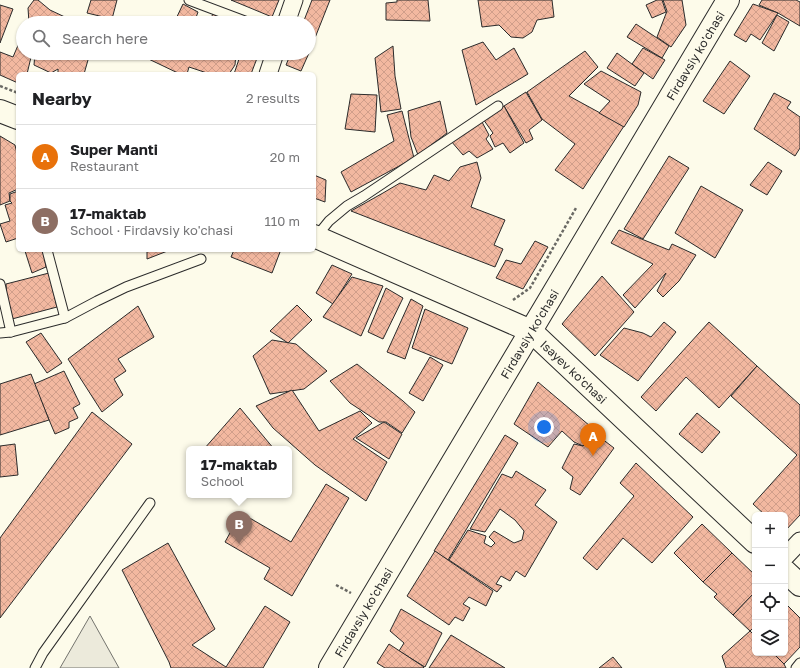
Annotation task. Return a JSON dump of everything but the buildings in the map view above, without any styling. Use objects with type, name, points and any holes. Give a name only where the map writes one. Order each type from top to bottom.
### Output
[{"type":"main road","name":"Firdavsiy ko'chasi","points":[[330,668],[728,0]]},
{"type":"main road","points":[[0,111],[16,117]]},
{"type":"main road","name":"Isayev ko'chasi","points":[[316,236],[531,331],[752,539]]},
{"type":"main road","points":[[788,574],[800,585]]},
{"type":"street","points":[[288,16],[294,0]]},
{"type":"street","points":[[269,72],[273,60]]},
{"type":"street","points":[[788,554],[800,541]]},
{"type":"lane","points":[[189,0],[231,16]]},
{"type":"lane","points":[[316,235],[329,221],[347,206],[498,106]]},
{"type":"lane","points":[[47,252],[65,318]]},
{"type":"lane","points":[[0,334],[65,318],[126,287],[201,259]]},
{"type":"lane","points":[[0,284],[11,332]]},
{"type":"lane","points":[[35,668],[43,653],[150,503]]},
{"type":"lane","points":[[796,668],[800,663]]},
{"type":"path","points":[[0,86],[16,92]]},
{"type":"path","points":[[492,314],[530,288],[576,208]]},
{"type":"shaded area","points":[[90,616],[119,668],[60,668]]},
{"type":"place","name":"Super Manti","points":[[593,456]]},
{"type":"place","name":"17-maktab","points":[[239,544]]}]
